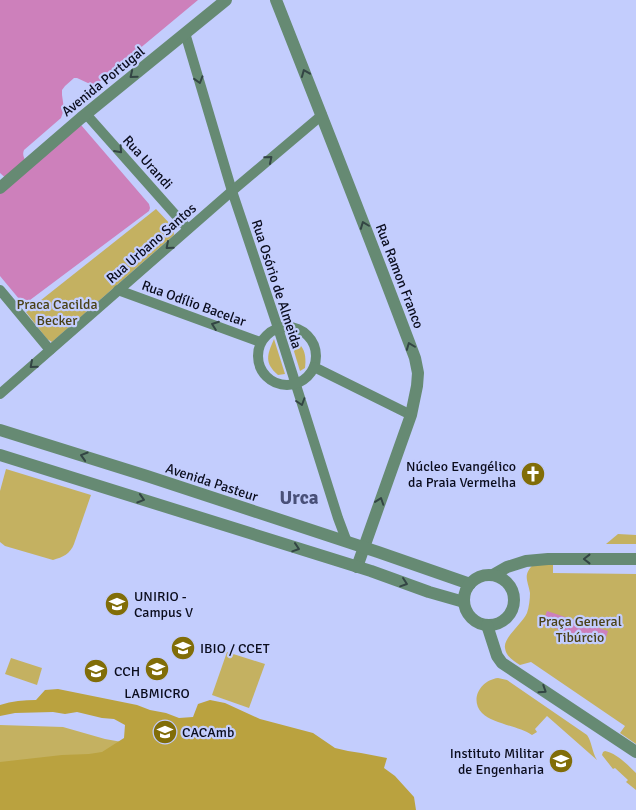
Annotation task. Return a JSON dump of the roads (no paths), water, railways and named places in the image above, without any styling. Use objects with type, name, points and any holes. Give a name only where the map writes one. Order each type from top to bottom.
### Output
[{"type":"street","name":"Avenida Portugal","points":[[0,188],[84,116],[226,0]]},
{"type":"street","name":"Rua Ramon Franco","points":[[276,0],[415,358],[418,373],[417,386],[410,414],[357,568]]},
{"type":"street","name":"Rua Osório de Almeida","points":[[185,33],[232,191],[347,542]]},
{"type":"street","name":"Rua Urbano Santos","points":[[0,394],[188,229],[322,115]]},
{"type":"street","name":"Rua Urandi","points":[[84,116],[188,229]]},
{"type":"street","points":[[0,290],[50,350]]},
{"type":"street","name":"Rua Odílio Bacelar","points":[[118,290],[260,342]]},
{"type":"street","points":[[286,326],[302,330],[314,343],[316,359],[314,367],[306,378],[295,384],[276,383],[261,370],[258,361],[260,342],[268,333],[278,328],[286,326]]},
{"type":"street","points":[[314,367],[410,414]]},
{"type":"street","name":"Avenida Pasteur","points":[[0,430],[148,476],[470,584]]},
{"type":"street","points":[[0,454],[464,602]]},
{"type":"street","points":[[230,527],[236,506]]},
{"type":"street","points":[[493,575],[508,583],[514,599],[509,615],[495,624],[487,625],[477,622],[472,618],[464,602],[466,589],[480,576],[493,575],[526,561],[548,559],[636,559]]},
{"type":"street","points":[[487,625],[497,656],[502,663],[636,752]]},
{"type":"place","name":"Núcleo Evangélico da Praia Vermelha","points":[[533,474]]},
{"type":"place","name":"UNIRIO - Campus V","points":[[117,604]]},
{"type":"place","name":"IBIO / CCET","points":[[183,648]]},
{"type":"place","name":"LABMICRO","points":[[157,669]]},
{"type":"place","name":"CCH","points":[[96,671]]},
{"type":"place","name":"CACAmb","points":[[165,732]]},
{"type":"place","name":"Instituto Militar de Engenharia","points":[[561,761]]},
{"type":"district","name":"Urca","points":[[299,497]]},
{"type":"park label","name":"Praca Cacilda Becker","points":[[57,312]]},
{"type":"park label","name":"Praça General Tibúrcio","points":[[580,630]]}]
